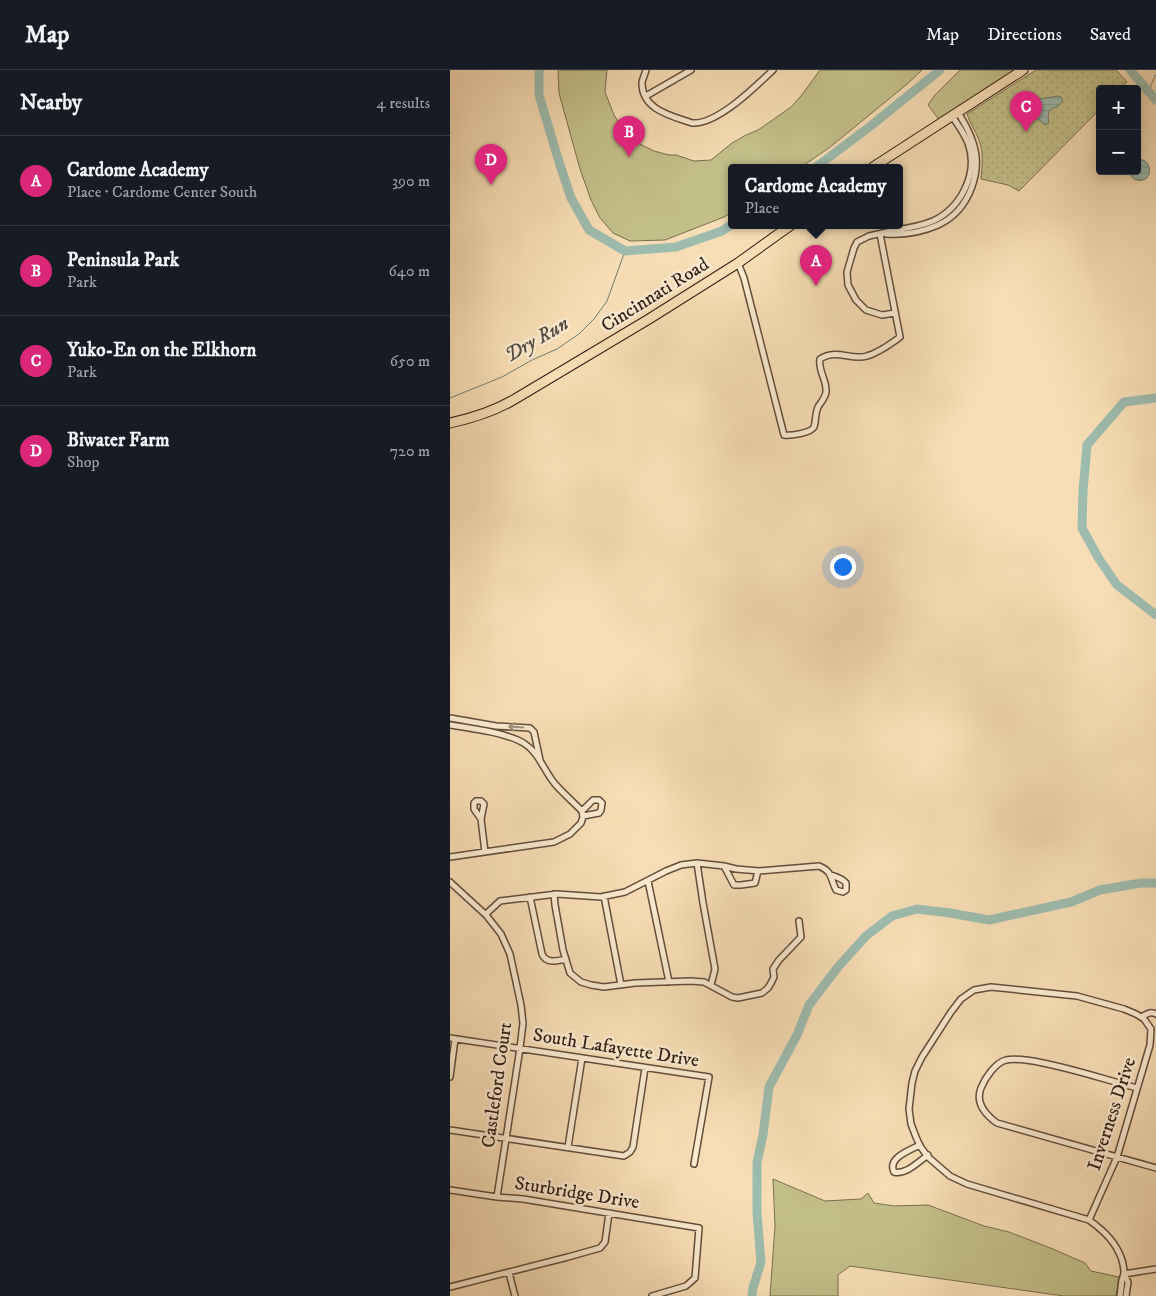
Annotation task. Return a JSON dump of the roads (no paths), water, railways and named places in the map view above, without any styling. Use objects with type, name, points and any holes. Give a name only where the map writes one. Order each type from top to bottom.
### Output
[{"type":"main road","points":[[878,164],[1023,70]]},
{"type":"main road","name":"Cincinnati Road","points":[[450,423],[506,405],[738,263],[785,229]]},
{"type":"street","points":[[646,70],[642,82],[646,96],[652,105],[658,111],[692,123],[708,120],[739,102],[773,70]]},
{"type":"street","points":[[646,96],[691,70]]},
{"type":"street","points":[[895,314],[882,315],[866,310],[856,300],[848,286],[847,272],[850,261],[857,242],[869,236],[918,231],[939,224],[962,205],[968,196],[974,180],[976,156],[973,141],[955,114]]},
{"type":"street","points":[[738,263],[744,278],[784,435],[789,436],[802,433],[814,427],[817,410],[826,393],[826,386],[820,370],[820,359],[824,356],[839,354],[853,357],[868,356],[900,337],[880,234]]},
{"type":"street","points":[[450,718],[496,726],[530,728],[534,732],[543,767],[554,783],[582,813],[581,823],[570,834],[554,842],[450,857]]},
{"type":"street","points":[[462,727],[463,720]]},
{"type":"street","points":[[450,725],[514,738],[527,745],[540,760]]},
{"type":"street","points":[[482,819],[485,852]]},
{"type":"street","points":[[450,861],[458,856]]},
{"type":"street","points":[[697,863],[715,969],[711,985]]},
{"type":"street","points":[[486,914],[500,901],[554,894],[604,896],[625,892],[666,871],[681,865],[697,863],[758,871],[819,866],[832,875]]},
{"type":"street","points":[[724,866],[734,884],[741,886],[755,883],[758,871]]},
{"type":"street","points":[[648,881],[669,982]]},
{"type":"street","name":"Castleford Court","points":[[450,882],[486,914],[501,934],[510,954],[521,1005],[520,1048],[497,1197]]},
{"type":"street","points":[[554,894],[570,973],[581,982],[604,988],[669,982],[704,982],[732,997],[738,998],[762,993],[771,983],[774,977],[773,969],[779,960],[800,937],[799,921]]},
{"type":"street","points":[[604,896],[621,985]]},
{"type":"street","points":[[530,897],[544,958],[548,961],[566,960]]},
{"type":"street","name":"Inverness Drive","points":[[1089,1220],[1117,1157],[1154,1027],[1141,1017],[1124,1009],[1077,996],[992,987],[980,989],[966,995],[960,999],[951,1012],[922,1057],[916,1071],[909,1108],[911,1124],[920,1145],[938,1167],[950,1176],[967,1184],[1089,1220],[1110,1236],[1120,1253],[1124,1274],[1128,1282],[1126,1296]]},
{"type":"street","points":[[1141,1017],[1152,1012],[1156,1014]]},
{"type":"street","points":[[450,1077],[453,1038]]},
{"type":"street","name":"South Lafayette Drive","points":[[453,1038],[708,1077],[694,1164]]},
{"type":"street","points":[[568,1147],[582,1058]]},
{"type":"street","points":[[1137,1088],[1046,1063],[1008,1059],[996,1065],[985,1080],[980,1089],[980,1100],[982,1108],[988,1117],[997,1123],[1156,1168]]},
{"type":"street","points":[[450,1130],[624,1156],[633,1147],[645,1068]]},
{"type":"street","points":[[920,1145],[895,1159],[892,1164],[894,1172],[904,1172],[928,1155]]},
{"type":"street","name":"Sturbridge Drive","points":[[450,1190],[523,1199],[699,1228],[695,1278],[686,1286],[652,1296]]},
{"type":"street","points":[[450,1288],[600,1248],[605,1242],[609,1213]]},
{"type":"street","points":[[1124,1274],[1156,1269]]},
{"type":"street","points":[[508,1272],[515,1296]]},
{"type":"street","name":"Inverness Drive","points":[[1120,1296],[1124,1274]]},
{"type":"waterway","points":[[540,70],[539,95],[559,162],[571,198],[589,230],[625,251],[676,247],[722,231],[728,227]]},
{"type":"waterway","points":[[820,164],[940,70]]},
{"type":"waterway","points":[[1130,70],[1156,100]]},
{"type":"waterway","points":[[1150,94],[1151,85],[1156,74]]},
{"type":"waterway","name":"Dry Run","points":[[450,398],[502,377],[532,360],[557,349],[579,334],[594,319],[607,301],[625,251]]},
{"type":"waterway","points":[[1156,398],[1124,402],[1087,445],[1082,528],[1099,559],[1117,585],[1156,615]]},
{"type":"waterway","points":[[752,1296],[761,1262],[757,1213],[757,1162],[763,1135],[769,1087],[797,1035],[809,1005],[838,967],[866,936],[892,916],[917,909],[989,920],[1071,902],[1100,890],[1141,883],[1156,883]]},
{"type":"place","name":"Yuko-En on the Elkhorn","points":[[1026,132]]},
{"type":"place","name":"Peninsula Park","points":[[629,157]]},
{"type":"place","name":"Biwater Farm","points":[[491,185]]},
{"type":"place","name":"Cardome Academy","points":[[816,286]]}]
